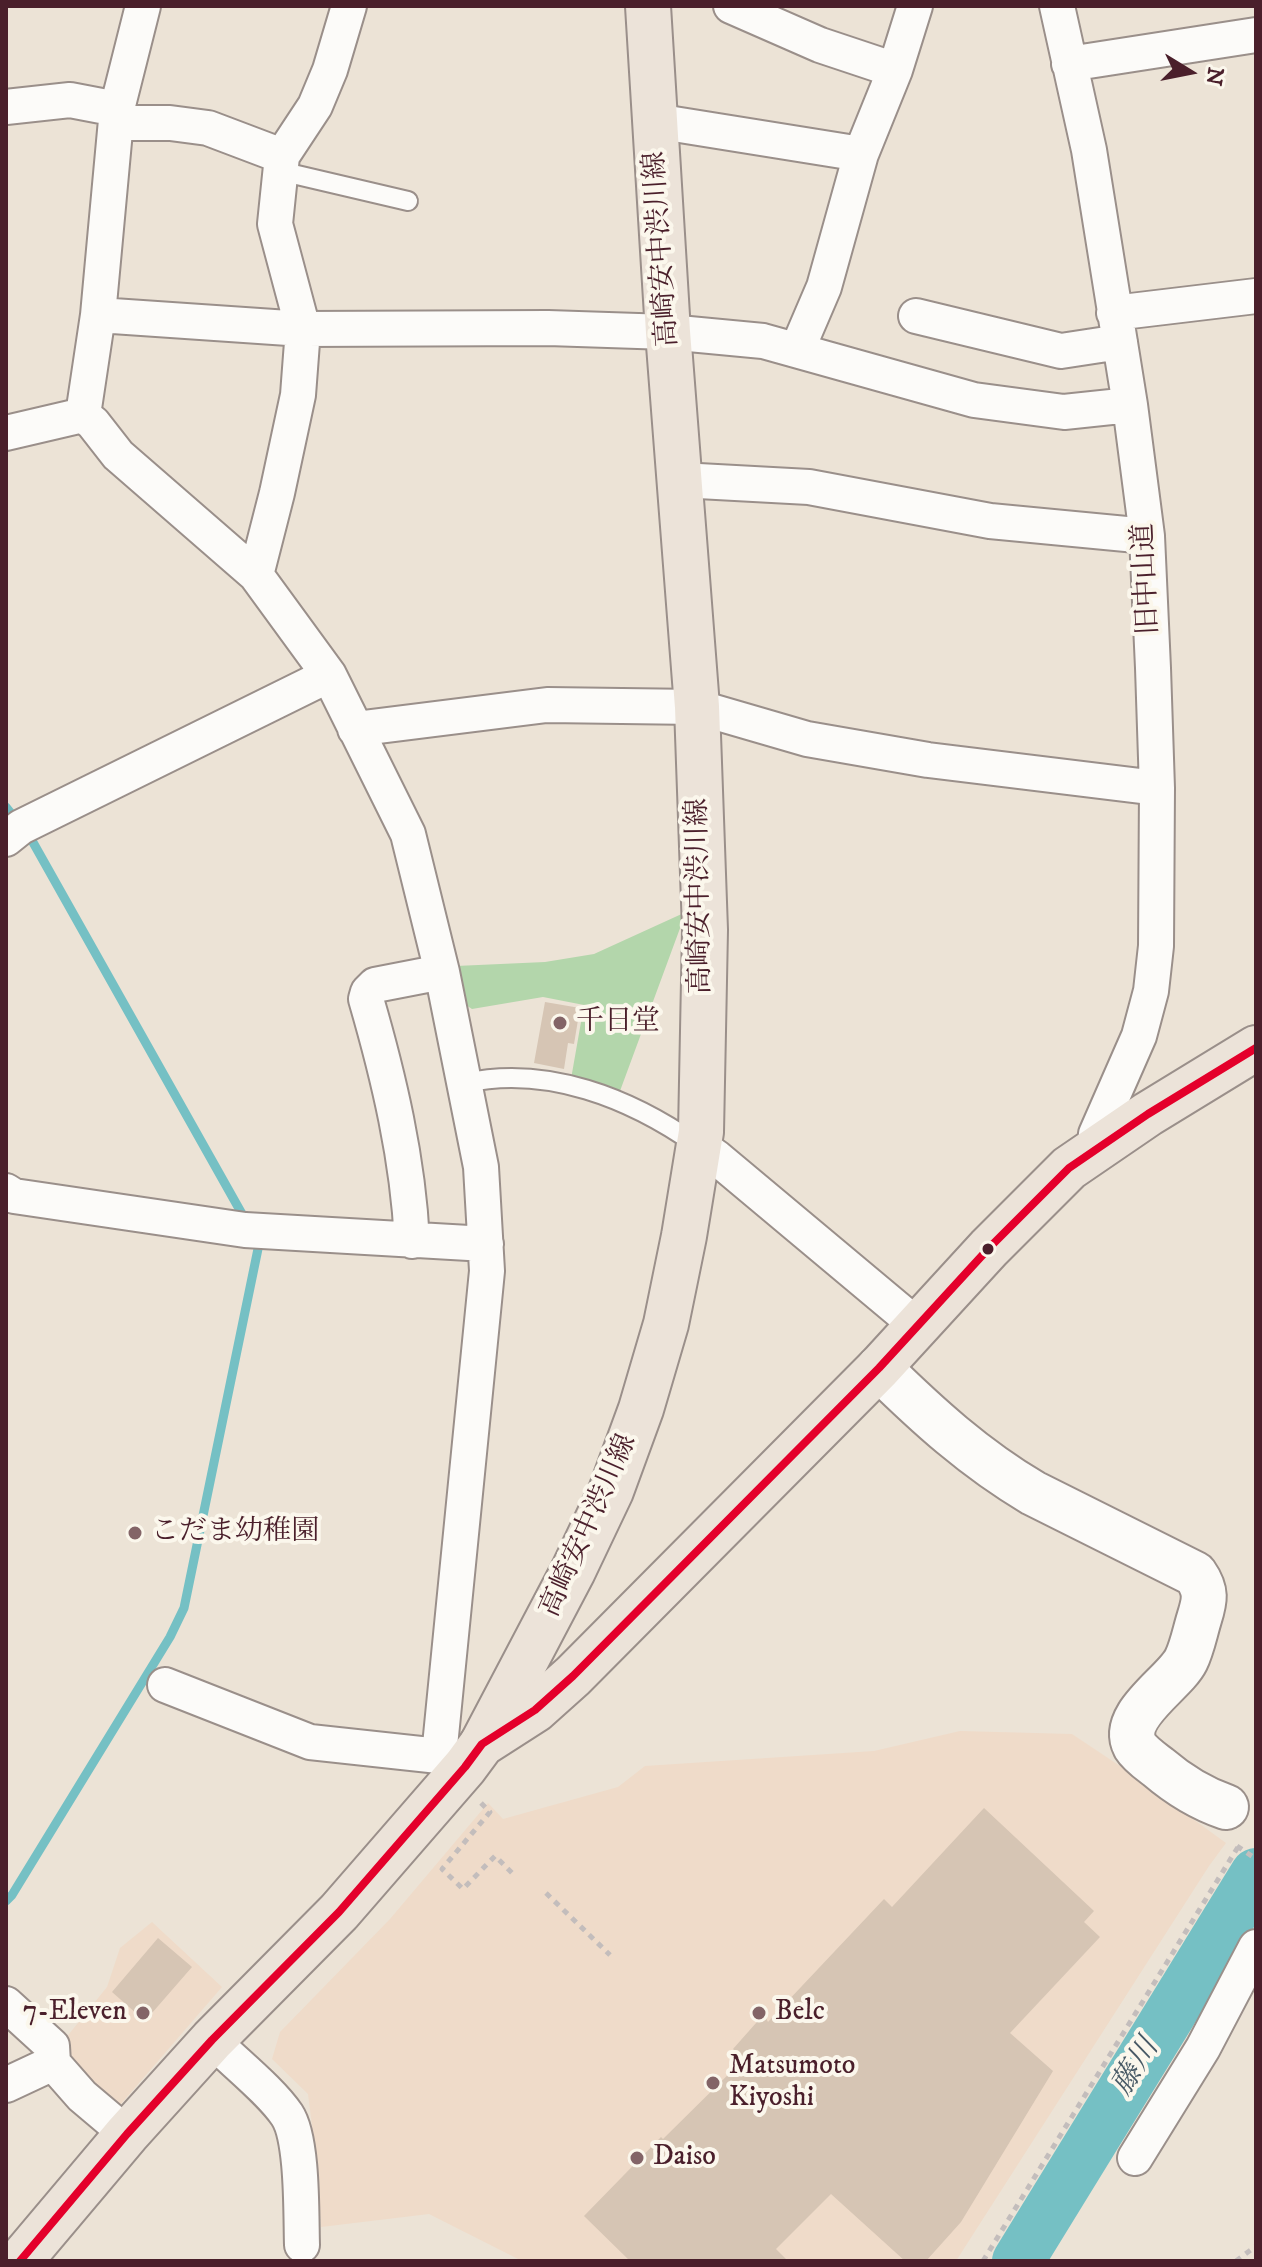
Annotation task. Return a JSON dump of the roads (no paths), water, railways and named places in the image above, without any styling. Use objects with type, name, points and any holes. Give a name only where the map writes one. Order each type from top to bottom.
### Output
[{"type":"main road","name":"高崎安中渋川線","points":[[464,1769],[573,1571],[611,1491],[641,1409],[666,1324],[700,1146],[705,930],[697,707],[668,332],[648,6]]},
{"type":"main road","points":[[20,2261],[127,2134],[212,2040],[339,1912],[464,1769],[573,1676],[879,1368],[989,1248],[1069,1168],[1256,1048]]},
{"type":"street","points":[[83,415],[98,315],[116,116],[143,6]]},
{"type":"street","points":[[256,575],[298,395],[303,329],[275,224],[281,164],[315,106],[330,70],[349,6]]},
{"type":"street","points":[[731,6],[820,45],[895,70]]},
{"type":"street","points":[[797,350],[824,287],[861,154],[895,70],[915,6]]},
{"type":"street","name":"旧中山道","points":[[1057,6],[1089,150],[1130,405],[1147,536],[1157,788],[1156,946],[1151,991],[1139,1036],[1100,1123],[1094,1150]]},
{"type":"street","points":[[1069,64],[1256,35]]},
{"type":"street","points":[[6,107],[70,100],[116,116],[208,128],[281,164]]},
{"type":"street","points":[[655,121],[861,154]]},
{"type":"street","points":[[916,316],[1061,351],[1117,328],[1256,296]]},
{"type":"street","points":[[98,315],[303,329],[548,328],[668,332],[763,341],[974,400],[1064,412],[1130,405]]},
{"type":"street","points":[[6,433],[83,415]]},
{"type":"street","points":[[83,415],[118,455],[256,575],[329,675],[408,834],[442,972],[481,1167],[486,1244],[464,1769],[310,1742],[165,1685]]},
{"type":"street","points":[[680,480],[809,487],[990,521],[1147,536]]},
{"type":"street","points":[[6,839],[21,827],[329,675]]},
{"type":"street","points":[[355,729],[547,705],[697,707],[807,739],[928,760],[1157,788]]},
{"type":"street","points":[[412,1241],[398,1126],[366,999],[375,985],[442,972]]},
{"type":"street","points":[[700,1146],[919,1327]]},
{"type":"street","points":[[6,1191],[14,1196],[245,1230],[486,1244]]},
{"type":"street","points":[[879,1368],[953,1438],[1010,1479],[1195,1574],[1203,1585],[1204,1602],[1186,1660],[1142,1709],[1133,1729],[1133,1743],[1232,1827]]},
{"type":"street","points":[[1135,2158],[1203,2048],[1256,1947]]},
{"type":"street","points":[[6,2004],[52,2046],[53,2063],[82,2096],[127,2134]]},
{"type":"street","points":[[212,2040],[289,2118],[297,2153],[305,2253]]},
{"type":"street","points":[[6,2085],[53,2063]]},
{"type":"lane","points":[[281,164],[408,201]]},
{"type":"lane","points":[[465,1083],[492,1077],[525,1078],[596,1092],[653,1118],[700,1146]]},
{"type":"waterway","points":[[6,807],[14,817]]},
{"type":"waterway","points":[[30,837],[246,1221]]},
{"type":"waterway","points":[[6,1901],[170,1637],[184,1608],[259,1244],[255,1237]]},
{"type":"waterway","name":"藤川","points":[[1018,2261],[1256,1874]]},
{"type":"place","name":"千日堂","points":[[560,1023]]},
{"type":"place","name":"こだま幼稚園","points":[[135,1533]]},
{"type":"place","name":"7-Eleven","points":[[143,2013]]},
{"type":"place","name":"Belc","points":[[759,2013]]},
{"type":"place","name":"Matsumoto Kiyoshi","points":[[713,2083]]},
{"type":"place","name":"Daiso","points":[[637,2158]]}]
